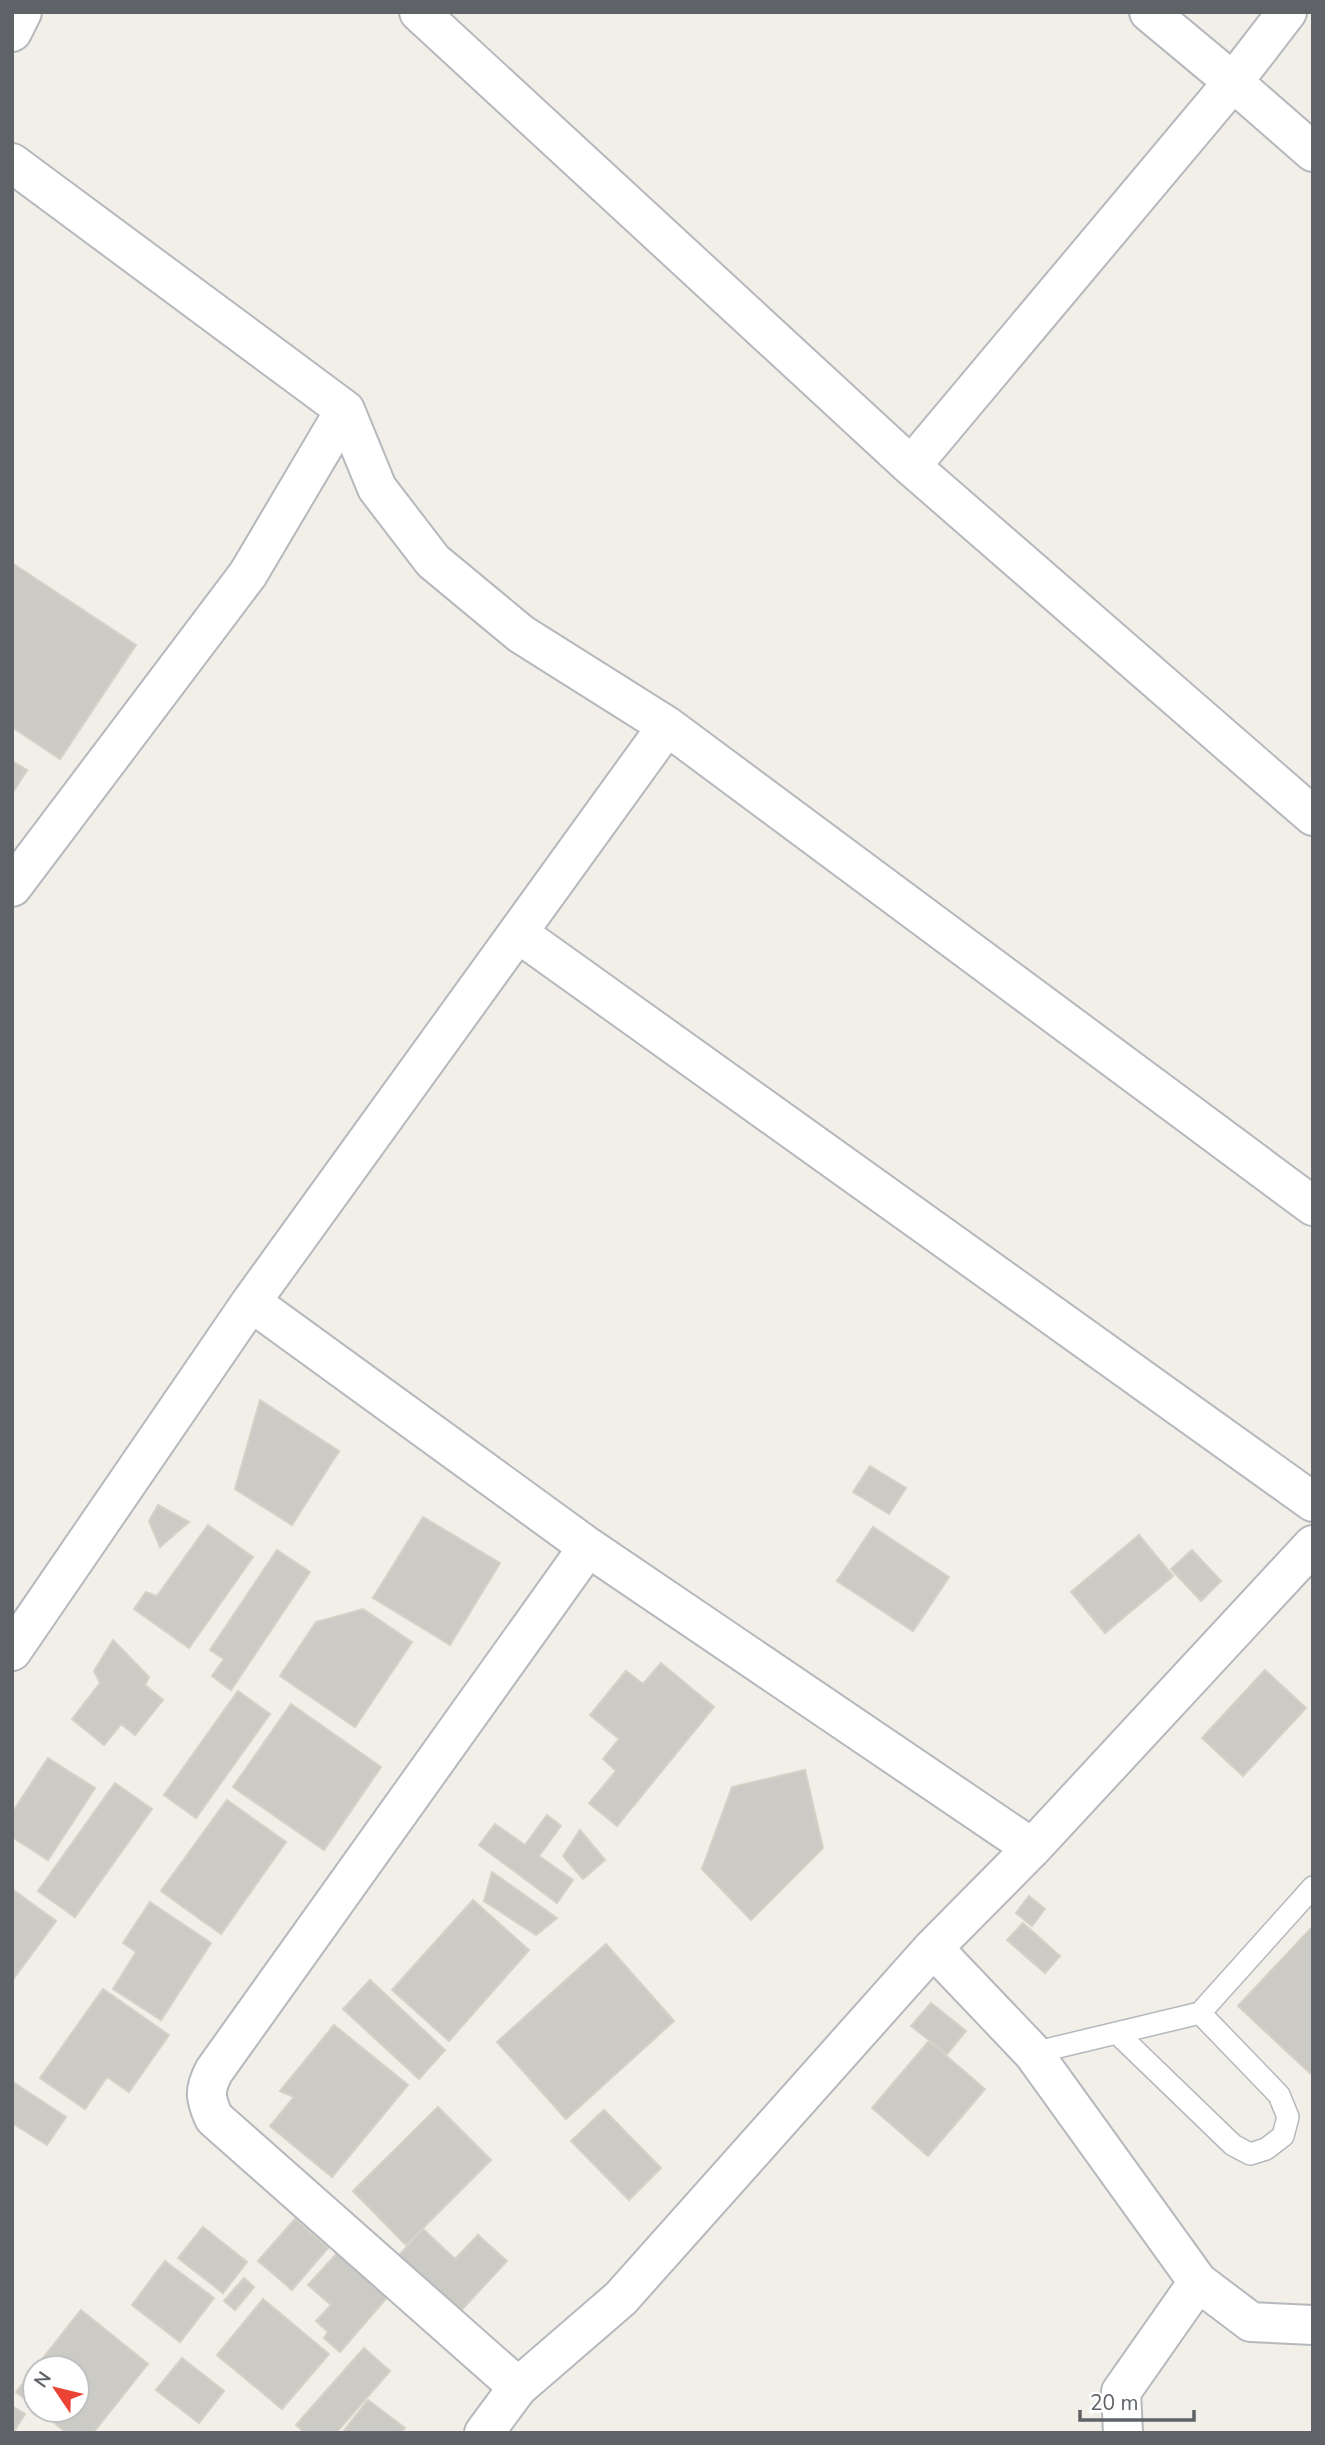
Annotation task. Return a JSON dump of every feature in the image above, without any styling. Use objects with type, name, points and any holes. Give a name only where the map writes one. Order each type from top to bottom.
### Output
[{"type":"street","points":[[12,32],[22,12]]},
{"type":"street","points":[[419,12],[911,466],[1313,816]]},
{"type":"street","points":[[1149,12],[1313,152]]},
{"type":"street","points":[[911,466],[1233,82],[1287,12]]},
{"type":"street","points":[[12,163],[345,410],[377,488],[433,561],[521,634],[667,726],[1313,1206]]},
{"type":"street","points":[[12,887],[248,574],[345,410]]},
{"type":"street","points":[[13,1648],[251,1302],[667,726]]},
{"type":"street","points":[[518,933],[1313,1502]]},
{"type":"street","points":[[251,1302],[589,1547],[1032,1848]]},
{"type":"street","points":[[484,2433],[517,2387],[621,2298],[933,1948],[1032,1848],[1313,1545]]},
{"type":"street","points":[[517,2387],[214,2118],[208,2103],[206,2086],[214,2071],[589,1547]]},
{"type":"street","points":[[933,1948],[1033,2053],[1198,2281],[1251,2322],[1313,2325]]},
{"type":"street","points":[[1123,2433],[1121,2392],[1198,2281]]},
{"type":"lane","points":[[1033,2053],[1200,2013],[1313,1887]]},
{"type":"lane","points":[[1118,2034],[1233,2145],[1250,2154],[1266,2149],[1283,2136],[1288,2117],[1279,2095],[1200,2013]]},
{"type":"building","points":[[12,563],[136,645],[60,759],[12,727]]},
{"type":"building","points":[[12,761],[27,770],[12,794]]},
{"type":"building","points":[[260,1400],[339,1451],[292,1525],[235,1489]]},
{"type":"building","points":[[870,1466],[906,1488],[889,1514],[853,1492]]},
{"type":"building","points":[[158,1505],[189,1522],[160,1547],[149,1521]]},
{"type":"building","points":[[423,1517],[500,1563],[450,1645],[373,1598]]},
{"type":"building","points":[[208,1525],[253,1557],[189,1648],[134,1609],[146,1592],[157,1596]]},
{"type":"building","points":[[873,1527],[949,1577],[913,1631],[837,1581]]},
{"type":"building","points":[[1139,1535],[1173,1576],[1105,1633],[1071,1592]]},
{"type":"building","points":[[277,1550],[310,1572],[231,1690],[212,1676],[224,1659],[210,1650]]},
{"type":"building","points":[[1192,1550],[1221,1581],[1201,1601],[1171,1569]]},
{"type":"building","points":[[363,1609],[412,1642],[355,1727],[280,1676],[316,1622]]},
{"type":"building","points":[[113,1640],[149,1677],[145,1685],[163,1700],[135,1735],[121,1724],[104,1745],[72,1719],[100,1683],[94,1671]]},
{"type":"building","points":[[661,1663],[714,1707],[617,1826],[589,1803],[616,1771],[603,1759],[619,1739],[590,1715],[626,1671],[643,1684]]},
{"type":"building","points":[[1265,1670],[1306,1708],[1243,1776],[1202,1738]]},
{"type":"building","points":[[238,1691],[270,1714],[196,1818],[164,1795]]},
{"type":"building","points":[[291,1704],[381,1767],[324,1850],[233,1787]]},
{"type":"building","points":[[48,1758],[95,1788],[48,1860],[12,1837],[12,1813]]},
{"type":"building","points":[[805,1770],[823,1848],[751,1920],[702,1869],[732,1787]]},
{"type":"building","points":[[115,1783],[152,1809],[75,1917],[38,1891]]},
{"type":"building","points":[[227,1800],[286,1842],[221,1934],[161,1891]]},
{"type":"building","points":[[547,1815],[561,1826],[539,1856],[573,1880],[557,1903],[479,1845],[495,1824],[525,1845]]},
{"type":"building","points":[[580,1830],[605,1860],[583,1879],[563,1856]]},
{"type":"building","points":[[492,1872],[557,1918],[536,1935],[484,1901]]},
{"type":"building","points":[[12,1889],[56,1921],[12,1981]]},
{"type":"building","points":[[1029,1896],[1045,1909],[1032,1926],[1016,1913]]},
{"type":"building","points":[[473,1900],[529,1950],[449,2041],[392,1990]]},
{"type":"building","points":[[150,1902],[211,1943],[161,2020],[113,1989],[136,1952],[123,1943]]},
{"type":"building","points":[[1023,1923],[1060,1956],[1045,1973],[1007,1940]]},
{"type":"building","points":[[1313,1926],[1313,2076],[1238,2006]]},
{"type":"building","points":[[606,1944],[674,2021],[566,2119],[497,2042]]},
{"type":"building","points":[[370,1980],[445,2050],[419,2079],[343,2009]]},
{"type":"building","points":[[103,1989],[169,2035],[129,2092],[107,2077],[85,2109],[40,2078]]},
{"type":"building","points":[[931,2003],[966,2031],[947,2054],[911,2026]]},
{"type":"building","points":[[334,2025],[408,2085],[332,2177],[270,2126],[294,2097],[280,2091]]},
{"type":"building","points":[[929,2041],[985,2089],[928,2156],[872,2108]]},
{"type":"building","points":[[13,2082],[66,2117],[47,2145],[12,2123]]},
{"type":"building","points":[[438,2107],[491,2160],[406,2245],[353,2191]]},
{"type":"building","points":[[604,2110],[661,2168],[629,2200],[571,2141]]},
{"type":"building","points":[[295,2219],[328,2248],[292,2290],[258,2261]]},
{"type":"building","points":[[203,2227],[247,2262],[223,2293],[178,2258]]},
{"type":"building","points":[[423,2229],[455,2259],[478,2235],[507,2261],[456,2316],[395,2260]]},
{"type":"building","points":[[340,2250],[390,2294],[340,2352],[324,2338],[328,2332],[316,2321],[331,2305],[308,2285]]},
{"type":"building","points":[[165,2261],[214,2298],[180,2342],[132,2305]]},
{"type":"building","points":[[244,2278],[254,2287],[235,2310],[224,2301]]},
{"type":"building","points":[[263,2299],[329,2354],[282,2409],[217,2355]]},
{"type":"building","points":[[81,2310],[148,2364],[93,2433],[67,2433],[56,2424],[91,2424],[91,2354],[46,2354]]},
{"type":"building","points":[[364,2348],[390,2371],[336,2433],[305,2433],[296,2425]]},
{"type":"building","points":[[182,2358],[224,2391],[199,2423],[156,2390]]},
{"type":"building","points":[[368,2400],[405,2428],[401,2433],[342,2433]]},
{"type":"building","points":[[12,2406],[21,2412],[21,2420],[12,2433]]}]
